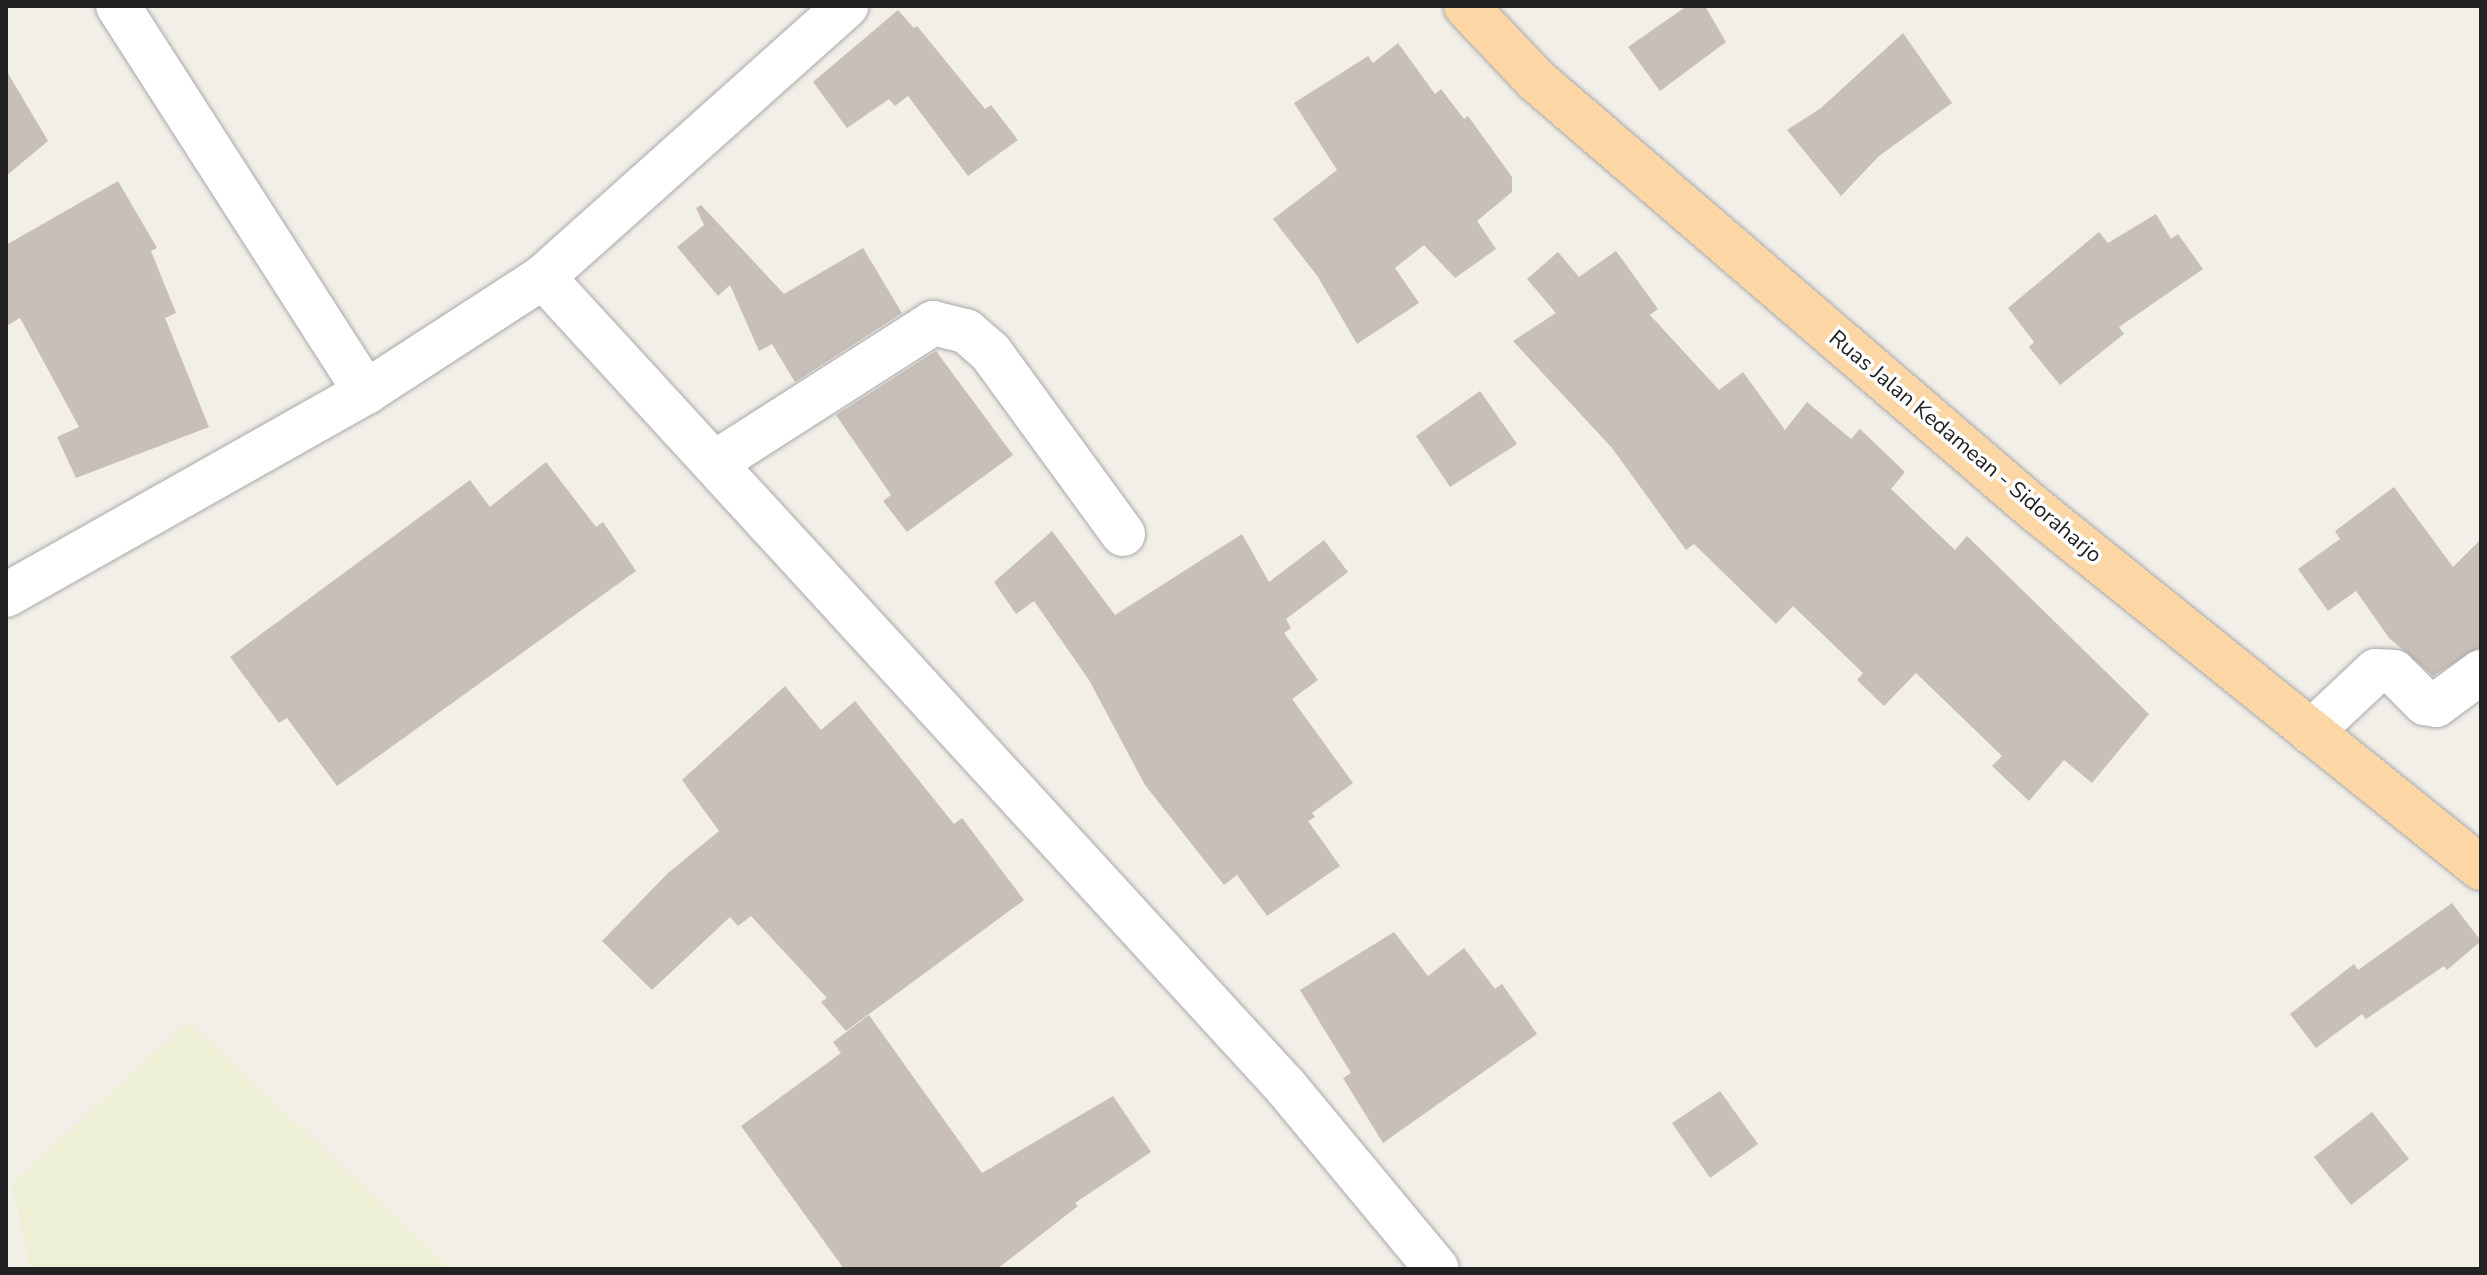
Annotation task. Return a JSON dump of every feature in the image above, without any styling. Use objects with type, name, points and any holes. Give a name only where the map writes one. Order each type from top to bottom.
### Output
[{"type":"main road","name":"Ruas Jalan Kedamean - Sidoraharjo","points":[[1466,6],[1536,80],[2011,489],[2481,868]]},
{"type":"street","points":[[118,6],[366,392]]},
{"type":"street","points":[[6,595],[366,392],[543,277],[846,6]]},
{"type":"street","points":[[543,277],[716,462],[1286,1087],[1437,1269]]},
{"type":"street","points":[[716,462],[933,323],[966,331],[991,353],[1123,534]]},
{"type":"street","points":[[2311,732],[2376,671],[2394,672],[2425,703],[2436,705],[2481,672]]},
{"type":"green space","points":[[189,1021],[451,1269],[30,1269],[12,1183]]},
{"type":"building","points":[[1687,6],[1705,6],[1726,42],[1660,91],[1628,47]]},
{"type":"building","points":[[898,10],[914,28],[917,26],[985,109],[991,105],[1018,140],[968,176],[908,96],[895,106],[889,99],[847,128],[813,82]]},
{"type":"building","points":[[1903,33],[1952,103],[1879,156],[1841,196],[1787,130],[1821,108]]},
{"type":"building","points":[[1398,43],[1435,94],[1441,89],[1464,119],[1468,116],[1512,177],[1512,192],[1477,221],[1496,249],[1455,278],[1424,245],[1395,268],[1419,303],[1357,344],[1318,277],[1273,219],[1337,170],[1294,103],[1368,56],[1373,63]]},
{"type":"building","points":[[6,70],[48,141],[6,176]]},
{"type":"building","points":[[118,181],[157,248],[151,251],[176,313],[165,318],[209,427],[76,478],[57,437],[79,427],[20,318],[6,326],[6,245]]},
{"type":"building","points":[[701,205],[784,294],[863,248],[902,313],[795,382],[772,344],[759,351],[730,285],[718,296],[677,247],[704,225],[696,208]]},
{"type":"building","points":[[2156,214],[2171,239],[2178,234],[2203,269],[2119,327],[2124,334],[2060,385],[2029,347],[2034,342],[2008,308],[2099,232],[2108,243]]},
{"type":"building","points":[[1616,251],[1658,309],[1650,315],[1719,390],[1743,372],[1785,430],[1807,402],[1851,439],[1860,429],[1905,472],[1891,489],[1955,550],[1967,536],[2149,714],[2092,783],[2064,760],[2029,801],[1992,766],[2002,756],[1916,673],[1884,706],[1857,680],[1863,673],[1793,606],[1776,624],[1694,544],[1686,550],[1612,448],[1513,341],[1556,313],[1527,279],[1558,252],[1579,277]]},
{"type":"building","points":[[936,351],[1013,455],[907,532],[883,501],[891,495],[836,415]]},
{"type":"building","points":[[1480,391],[1517,444],[1450,487],[1416,436]]},
{"type":"building","points":[[546,462],[596,527],[603,522],[636,571],[337,786],[287,718],[279,723],[230,657],[470,480],[490,507]]},
{"type":"building","points":[[2394,487],[2453,567],[2481,539],[2481,647],[2433,676],[2389,638],[2356,591],[2328,611],[2298,569],[2340,539],[2335,531]]},
{"type":"building","points":[[1052,531],[1115,615],[1242,534],[1269,582],[1324,540],[1348,572],[1286,619],[1291,628],[1284,633],[1318,680],[1292,699],[1353,783],[1312,813],[1315,817],[1308,821],[1340,866],[1267,916],[1237,875],[1224,885],[1145,785],[1089,680],[1034,601],[1016,614],[994,582]]},
{"type":"building","points":[[785,686],[821,730],[855,701],[954,824],[962,818],[1024,900],[846,1031],[821,1002],[827,998],[751,916],[738,926],[730,917],[652,990],[602,941],[667,874],[719,831],[682,780]]},
{"type":"building","points":[[2452,903],[2481,941],[2447,970],[2444,966],[2366,1019],[2362,1014],[2316,1048],[2290,1014],[2354,964],[2358,970]]},
{"type":"building","points":[[1394,932],[1428,976],[1464,948],[1495,989],[1502,984],[1537,1034],[1383,1143],[1343,1078],[1351,1073],[1300,990]]},
{"type":"building","points":[[869,1015],[982,1173],[1113,1096],[1151,1152],[1075,1203],[1078,1206],[997,1269],[844,1269],[741,1126],[841,1053],[833,1042]]},
{"type":"building","points":[[1720,1091],[1758,1144],[1710,1178],[1672,1123]]},
{"type":"building","points":[[2372,1112],[2409,1159],[2351,1205],[2314,1157]]}]
